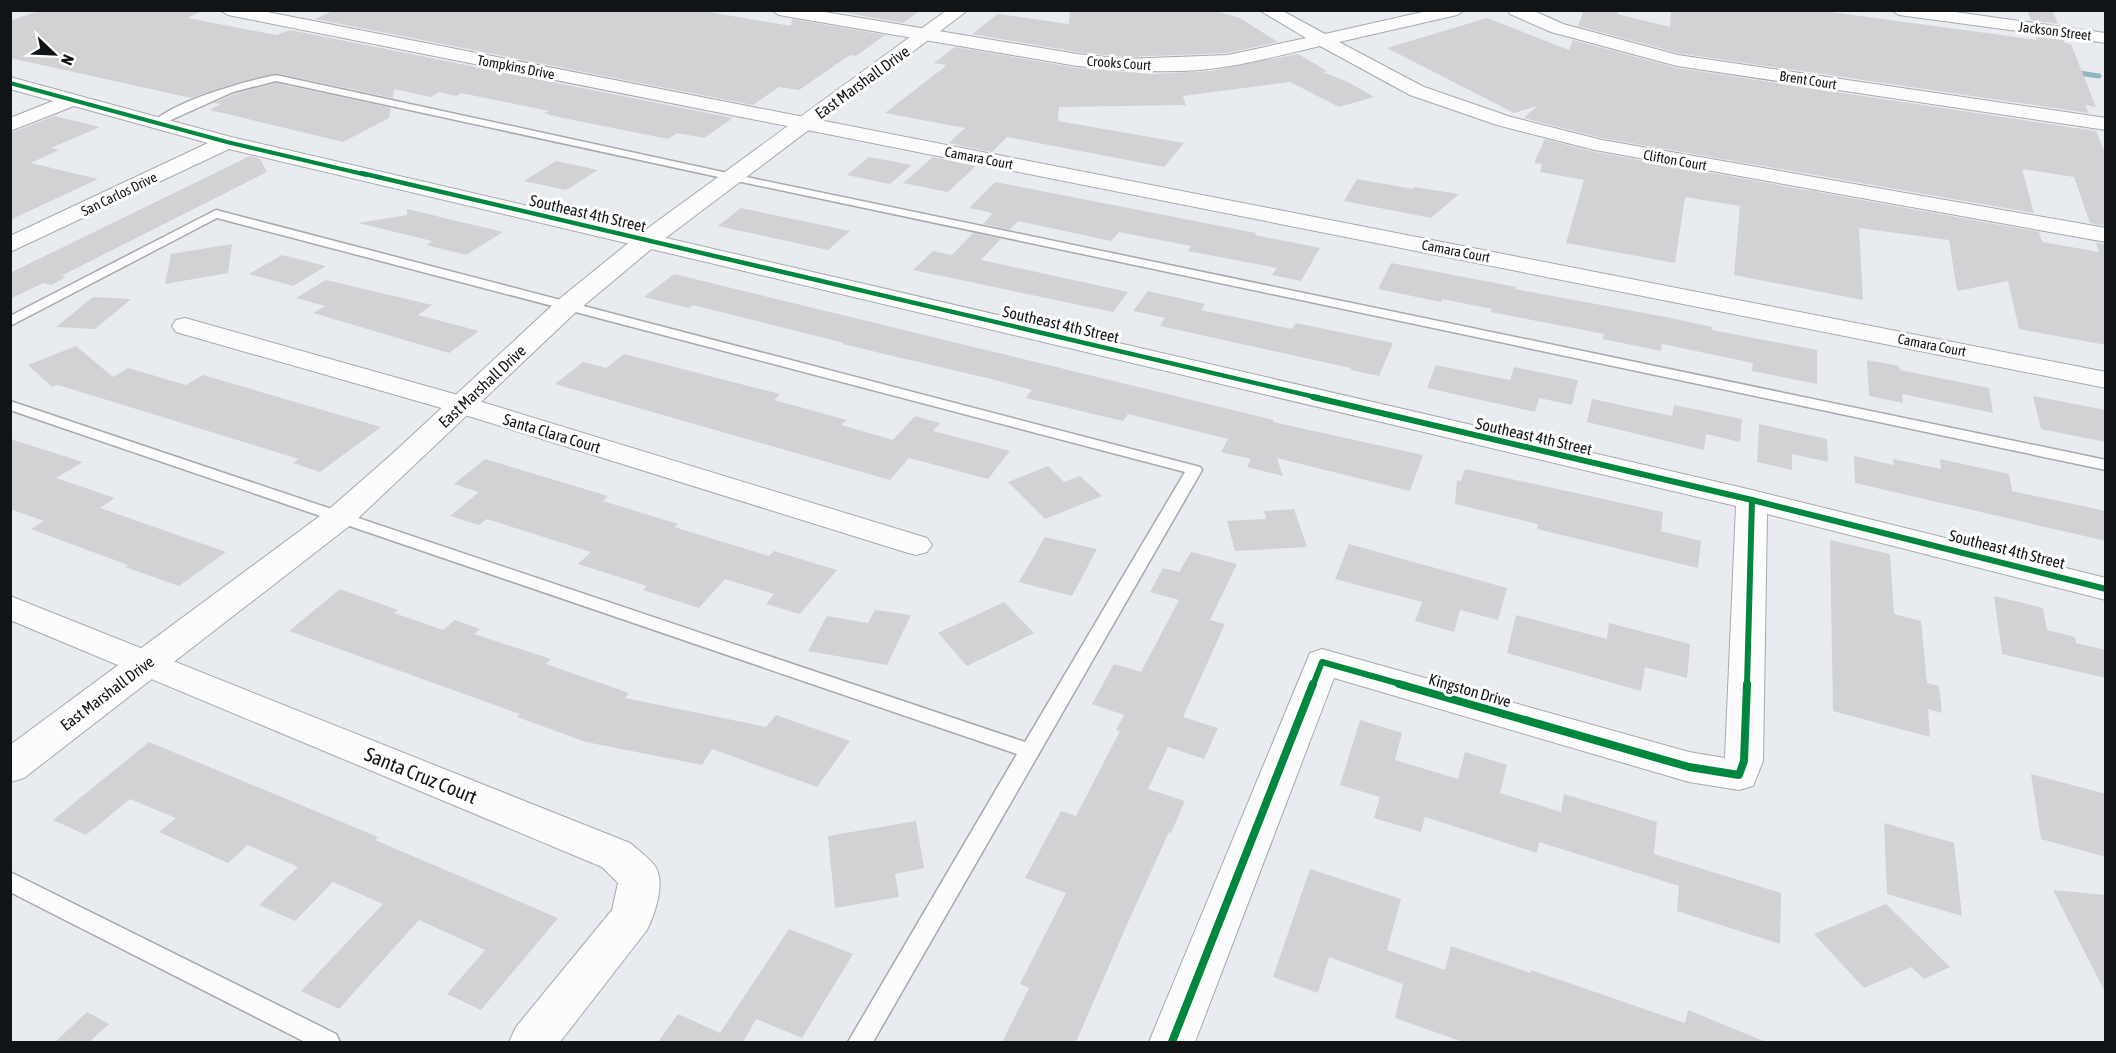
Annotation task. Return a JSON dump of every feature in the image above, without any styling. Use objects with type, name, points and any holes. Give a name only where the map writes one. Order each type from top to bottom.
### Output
[{"type":"main road","name":"East Marshall Drive","points":[[10,767],[340,517],[567,306],[646,241],[959,10]]},
{"type":"street","name":"Tompkins Drive","points":[[228,10],[806,124]]},
{"type":"street","name":"Crooks Court","points":[[779,10],[1077,60],[1124,65],[1172,65],[1228,61],[1457,10]]},
{"type":"street","name":"Clifton Court","points":[[1267,10],[1417,91],[1504,121],[1602,146],[2106,235]]},
{"type":"street","name":"Brent Court","points":[[1516,10],[1557,28],[1677,60],[2106,124]]},
{"type":"street","name":"Jackson Street","points":[[1899,10],[2105,38]]},
{"type":"street","points":[[2097,20],[2105,38]]},
{"type":"street","name":"Southeast 4th Street","points":[[10,83],[226,142],[1752,500],[2106,590]]},
{"type":"street","points":[[10,125],[75,99]]},
{"type":"street","name":"Camara Court","points":[[806,124],[2106,380]]},
{"type":"street","name":"San Carlos Drive","points":[[10,245],[226,142]]},
{"type":"street","name":"Santa Clara Court","points":[[185,326],[462,405],[916,545]]},
{"type":"street","name":"Kingston Drive","points":[[1178,1041],[1322,662],[1689,767],[1739,775],[1744,761],[1752,500]]},
{"type":"street","name":"Santa Cruz Court","points":[[10,607],[616,855],[640,879],[632,917],[532,1042]]},
{"type":"lane","points":[[158,122],[221,92],[247,83],[276,78],[732,177],[2106,465]]},
{"type":"lane","points":[[10,322],[216,214],[1194,470],[860,1042]]},
{"type":"lane","points":[[10,405],[1030,751]]},
{"type":"lane","points":[[10,881],[328,1042]]},
{"type":"building","points":[[41,10],[203,10],[188,18],[276,35],[290,30],[733,118],[704,138],[677,133],[668,139],[558,117],[544,113],[549,111],[461,93],[456,96],[439,92],[431,97],[394,89],[393,98],[276,73],[191,98],[10,58],[10,21]]},
{"type":"building","points":[[335,10],[697,10],[791,26],[792,19],[885,35],[856,56],[850,55],[799,90],[779,87],[753,105],[315,19]]},
{"type":"building","points":[[830,10],[921,10],[903,23]]},
{"type":"building","points":[[1070,10],[1213,10],[1240,18],[1278,42],[1228,53],[1124,57],[1077,52],[972,34],[998,14],[1069,24]]},
{"type":"building","points":[[1584,10],[1618,10],[1617,14],[1670,27],[1671,10],[1816,10],[2037,40],[2036,36],[2063,40],[2071,44],[2096,107],[2085,105],[2089,113],[1678,53],[1578,26]]},
{"type":"building","points":[[2027,10],[2052,10],[2058,24],[2031,20]]},
{"type":"building","points":[[1487,18],[1569,50],[1573,40],[1677,68],[2096,131],[2106,155],[2106,226],[2090,223],[2074,177],[2022,169],[2034,213],[1602,138],[1524,118],[1537,106],[1514,113],[1387,48]]},
{"type":"building","points":[[955,47],[1077,68],[1153,74],[1211,71],[1298,54],[1327,71],[1323,72],[1348,82],[1374,97],[1339,107],[1290,82],[1183,96],[1186,105],[1059,107],[1058,121],[1184,143],[1164,167],[1007,137],[992,152],[949,143],[965,128],[885,113],[947,65],[934,63]]},
{"type":"building","points":[[276,83],[391,108],[389,118],[343,142],[210,110],[221,104],[214,103],[234,94]]},
{"type":"building","points":[[54,116],[100,127],[51,148],[59,150],[31,163],[98,179],[10,220],[10,133]]},
{"type":"building","points":[[1545,139],[1595,152],[2039,232],[2042,242],[2099,252],[2096,243],[2106,244],[2106,345],[2019,329],[2008,281],[1957,291],[1949,240],[1859,228],[1863,300],[1734,275],[1740,206],[1685,197],[1675,263],[1566,243],[1584,180],[1540,172],[1542,164],[1534,163]]},
{"type":"building","points":[[250,156],[260,159],[267,172],[63,275],[64,278],[51,285],[43,283],[10,299],[10,273]]},
{"type":"building","points":[[869,157],[912,165],[890,184],[847,175]]},
{"type":"building","points":[[933,157],[976,166],[948,192],[903,183]]},
{"type":"building","points":[[556,161],[598,170],[566,190],[524,181]]},
{"type":"building","points":[[1357,179],[1459,194],[1431,218],[1344,201]]},
{"type":"building","points":[[995,182],[1256,233],[1255,235],[1320,248],[1301,281],[1272,275],[1277,268],[1188,251],[1191,246],[1119,232],[1111,241],[1018,221],[1010,230],[983,224],[993,213],[969,208]]},
{"type":"building","points":[[741,208],[850,231],[828,250],[718,226]]},
{"type":"building","points":[[407,209],[503,232],[466,255],[426,245],[432,241],[358,223],[407,215]]},
{"type":"building","points":[[973,233],[1001,239],[981,260],[1128,292],[1113,312],[913,270],[933,251],[952,255]]},
{"type":"building","points":[[232,244],[228,273],[165,284],[171,254]]},
{"type":"building","points":[[282,255],[326,266],[293,286],[249,274]]},
{"type":"building","points":[[1391,263],[1666,317],[1712,327],[1712,330],[1817,350],[1817,384],[1752,371],[1753,363],[1662,344],[1661,351],[1603,339],[1604,334],[1491,312],[1492,309],[1442,299],[1441,302],[1378,289]]},
{"type":"building","points":[[674,274],[1274,420],[1273,422],[1423,455],[1410,491],[1277,458],[1283,476],[1247,467],[1251,459],[1221,452],[1228,439],[1128,414],[1123,421],[1026,398],[1032,390],[693,305],[689,308],[644,297]]},
{"type":"building","points":[[326,280],[432,305],[418,315],[479,331],[449,353],[313,313],[325,306],[296,298]]},
{"type":"building","points":[[1148,291],[1205,304],[1201,310],[1292,329],[1296,323],[1393,343],[1379,376],[1350,370],[1351,368],[1160,326],[1165,318],[1133,311]]},
{"type":"building","points":[[93,297],[131,299],[95,329],[56,327]]},
{"type":"building","points":[[76,346],[113,377],[128,368],[186,385],[203,375],[381,427],[320,472],[293,463],[299,459],[58,385],[52,387],[28,365]]},
{"type":"building","points":[[624,354],[780,394],[774,400],[847,420],[841,425],[893,440],[915,416],[940,423],[933,431],[1010,451],[988,479],[909,458],[890,480],[555,384],[583,362],[606,368]]},
{"type":"building","points":[[1867,360],[1899,366],[1900,370],[1989,388],[1993,413],[1902,394],[1903,403],[1869,396]]},
{"type":"building","points":[[1436,365],[1510,380],[1514,367],[1578,380],[1572,405],[1539,398],[1535,412],[1427,388]]},
{"type":"building","points":[[2033,396],[2106,410],[2106,442],[2041,429]]},
{"type":"building","points":[[1592,399],[1672,416],[1674,405],[1742,419],[1740,442],[1706,434],[1704,450],[1587,422]]},
{"type":"building","points":[[1759,424],[1827,439],[1828,462],[1792,454],[1792,470],[1757,462]]},
{"type":"building","points":[[10,439],[83,462],[56,478],[115,498],[100,508],[226,552],[179,586],[31,529],[44,521],[10,509]]},
{"type":"building","points":[[1854,456],[1894,465],[1893,459],[1941,469],[1940,459],[2009,474],[2012,491],[2106,511],[2106,541],[1855,483]]},
{"type":"building","points":[[485,459],[608,496],[603,501],[678,524],[674,527],[769,556],[774,551],[837,570],[800,614],[766,604],[774,594],[725,579],[699,608],[643,590],[647,586],[578,564],[591,552],[487,519],[479,525],[450,516],[479,492],[454,484]]},
{"type":"building","points":[[1048,466],[1064,482],[1080,476],[1102,496],[1045,519],[1008,482]]},
{"type":"building","points":[[1465,469],[1663,512],[1661,531],[1701,541],[1698,568],[1537,529],[1538,524],[1455,504],[1457,480],[1461,481]]},
{"type":"building","points":[[1294,509],[1307,547],[1235,551],[1227,521],[1266,519],[1264,511]]},
{"type":"building","points":[[1045,537],[1097,549],[1072,596],[1019,582]]},
{"type":"building","points":[[1830,540],[1890,554],[1894,614],[1921,621],[1927,683],[1939,686],[1942,713],[1928,709],[1930,737],[1833,711]]},
{"type":"building","points":[[1349,544],[1507,588],[1498,620],[1460,610],[1454,632],[1415,621],[1422,602],[1335,579]]},
{"type":"building","points":[[1191,552],[1237,564],[1210,620],[1225,624],[1183,717],[1218,728],[1204,759],[1168,747],[1148,789],[1185,801],[1125,929],[1076,1042],[1002,1042],[1029,988],[1020,984],[1066,893],[1025,878],[1061,811],[1076,816],[1120,731],[1116,730],[1124,715],[1092,704],[1114,664],[1141,672],[1179,600],[1150,592],[1163,568],[1179,572]]},
{"type":"building","points":[[340,589],[398,610],[394,613],[443,630],[455,620],[480,629],[474,634],[551,659],[546,664],[629,693],[625,698],[766,727],[776,715],[850,741],[817,787],[712,749],[702,765],[586,742],[517,717],[520,714],[289,631]]},
{"type":"building","points":[[1994,596],[2043,608],[2047,630],[2075,637],[2076,643],[2106,650],[2106,678],[2002,654]]},
{"type":"building","points":[[1004,602],[1034,633],[967,666],[938,633]]},
{"type":"building","points":[[875,610],[911,615],[887,665],[808,651],[827,616],[868,623]]},
{"type":"building","points":[[1516,615],[1607,639],[1609,623],[1690,644],[1687,678],[1645,667],[1641,691],[1507,653]]},
{"type":"building","points":[[1360,720],[1402,733],[1395,760],[1458,779],[1465,752],[1507,765],[1500,793],[1561,812],[1564,794],[1657,822],[1654,854],[1781,893],[1780,944],[1677,911],[1679,886],[1539,842],[1537,853],[1425,817],[1421,832],[1374,818],[1380,797],[1340,785]]},
{"type":"building","points":[[149,742],[378,837],[375,840],[558,918],[481,1010],[447,994],[485,950],[419,920],[339,1009],[301,991],[383,904],[333,882],[295,921],[259,905],[298,867],[248,845],[228,863],[159,832],[176,818],[130,799],[86,835],[53,820]]},
{"type":"building","points":[[2031,774],[2106,794],[2106,857],[2041,839]]},
{"type":"building","points":[[916,821],[924,868],[895,874],[899,897],[835,908],[828,836]]},
{"type":"building","points":[[1884,823],[1954,843],[1962,916],[1887,894]]},
{"type":"building","points":[[1310,869],[1401,899],[1387,950],[1445,970],[1451,946],[1531,973],[1531,970],[1685,1023],[1688,1010],[1766,1042],[1463,1042],[1395,1018],[1403,984],[1329,957],[1318,993],[1273,977]]},
{"type":"building","points":[[2053,890],[2106,895],[2106,994]]},
{"type":"building","points":[[1886,904],[1950,967],[1924,979],[1911,967],[1864,988],[1814,934]]},
{"type":"building","points":[[789,929],[853,954],[802,1038],[756,1019],[743,1042],[658,1042],[678,1014],[720,1033]]},
{"type":"building","points":[[87,1012],[109,1024],[89,1042],[55,1042]]},
{"type":"waterway","points":[[2072,72],[2099,76]]},
{"type":"cycle path","points":[[10,83],[227,142],[1752,500],[2106,589]]},
{"type":"cycle path","points":[[1172,1042],[1322,662],[1689,767],[1739,775],[1744,761],[1752,500]]}]
